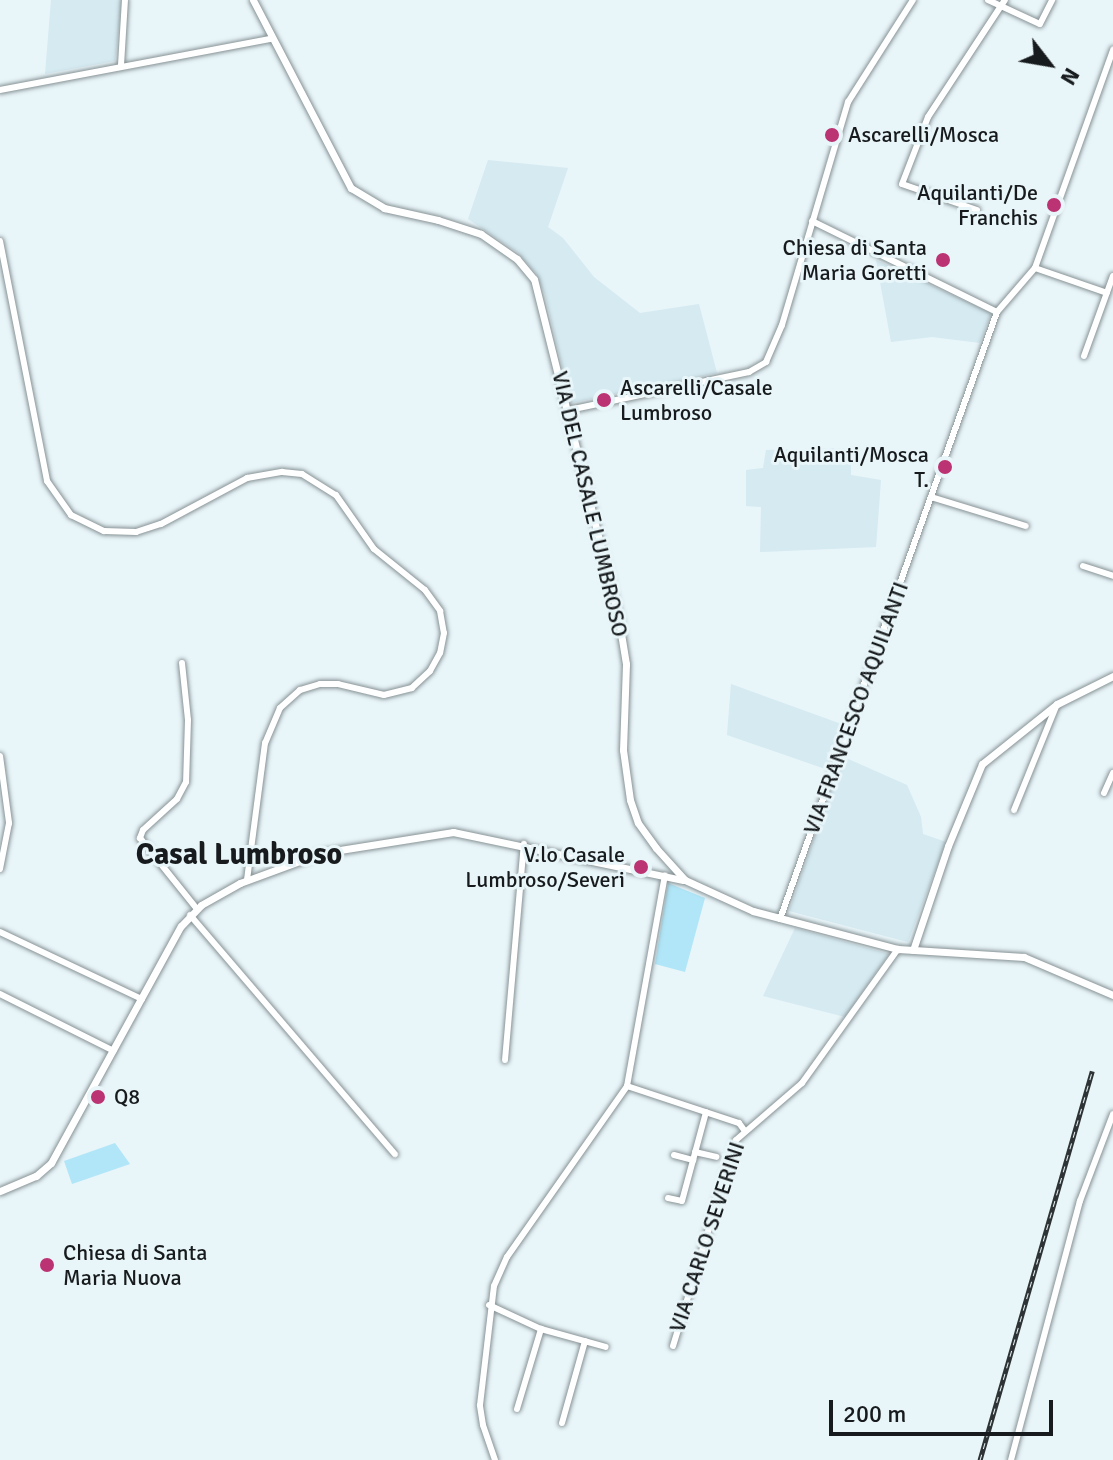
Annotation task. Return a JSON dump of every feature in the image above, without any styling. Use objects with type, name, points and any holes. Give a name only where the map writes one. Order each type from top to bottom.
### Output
[{"type":"street","points":[[121,65],[125,0]]},
{"type":"street","name":"VIA DEL CASALE LUMBROSO","points":[[253,0],[340,172],[355,192],[384,208],[481,234],[517,259],[530,274],[541,298],[623,641],[626,676],[623,750],[631,802],[645,834],[685,880],[745,908],[898,949],[1024,957],[1113,995]]},
{"type":"street","points":[[569,410],[762,366],[772,351],[782,325],[848,102],[913,0]]},
{"type":"street","points":[[988,0],[1040,24],[1052,0]]},
{"type":"street","points":[[977,210],[902,184],[928,117],[1005,0]]},
{"type":"street","points":[[0,90],[271,39]]},
{"type":"street","name":"VIA FRANCESCO AQUILANTI","points":[[780,919],[997,312],[1035,268],[1113,50]]},
{"type":"street","points":[[812,221],[997,312]]},
{"type":"street","points":[[0,241],[47,481],[71,515],[104,531],[136,532],[166,521],[243,479],[279,472],[302,474],[336,495],[376,552],[422,587],[440,611],[444,633],[440,653],[427,675],[412,688],[387,695],[320,684],[300,690],[280,708],[265,743],[247,880]]},
{"type":"street","points":[[1035,268],[1107,293]]},
{"type":"street","points":[[1084,356],[1113,276]]},
{"type":"street","points":[[931,497],[1026,526]]},
{"type":"street","points":[[1083,566],[1113,576]]},
{"type":"street","points":[[182,663],[188,720],[186,782],[175,801],[140,836],[193,911],[395,1154]]},
{"type":"street","points":[[913,950],[978,770],[995,751],[1057,704],[1113,676]]},
{"type":"street","points":[[1014,810],[1057,704]]},
{"type":"street","points":[[0,756],[9,813],[0,869]]},
{"type":"street","points":[[1104,793],[1113,773]]},
{"type":"street","points":[[0,1191],[36,1176],[51,1163],[193,911],[247,880],[321,853],[421,835],[459,832],[685,880]]},
{"type":"street","points":[[505,1060],[524,844]]},
{"type":"street","points":[[495,1460],[480,1405],[489,1305],[505,1261],[627,1086],[665,875]]},
{"type":"street","points":[[0,932],[142,999]]},
{"type":"street","name":"VIA CARLO SEVERINI","points":[[673,1346],[730,1155],[744,1130],[797,1088],[898,949]]},
{"type":"street","points":[[0,994],[114,1051]]},
{"type":"street","points":[[627,1086],[739,1123],[744,1130]]},
{"type":"street","points":[[668,1198],[682,1201],[706,1112]]},
{"type":"street","points":[[1011,1460],[1080,1201],[1113,1114]]},
{"type":"street","points":[[674,1155],[716,1157]]},
{"type":"street","points":[[489,1305],[541,1329],[606,1347]]},
{"type":"street","points":[[517,1409],[541,1329]]},
{"type":"street","points":[[562,1423],[585,1341]]},
{"type":"shaded area","points":[[51,0],[122,0],[115,61],[45,74]]},
{"type":"shaded area","points":[[488,160],[568,168],[548,227],[563,238],[594,277],[640,313],[699,304],[717,373],[571,403],[545,295],[536,273],[517,252],[468,219]]},
{"type":"shaded area","points":[[876,260],[991,313],[980,343],[932,337],[891,342]]},
{"type":"shaded area","points":[[851,448],[851,475],[881,480],[876,547],[760,552],[761,507],[746,506],[746,470],[763,468],[766,450]]},
{"type":"shaded area","points":[[731,684],[855,729],[846,758],[907,785],[921,817],[923,834],[946,842],[908,942],[789,911],[837,773],[727,735]]},
{"type":"shaded area","points":[[668,883],[705,898],[685,972],[655,964]]},
{"type":"shaded area","points":[[795,928],[889,954],[845,1017],[763,996]]},
{"type":"shaded area","points":[[115,1143],[130,1164],[72,1184],[64,1161]]},
{"type":"railway","points":[[980,1460],[1092,1071]]},
{"type":"place","name":"Ascarelli/Mosca","points":[[832,135]]},
{"type":"place","name":"Aquilanti/De Franchis","points":[[1054,205]]},
{"type":"place","name":"Chiesa di Santa Maria Goretti","points":[[943,260]]},
{"type":"place","name":"Ascarelli/Casale Lumbroso","points":[[604,400]]},
{"type":"place","name":"Aquilanti/Mosca T.","points":[[945,467]]},
{"type":"place","name":"V.lo Casale Lumbroso/Severi","points":[[641,867]]},
{"type":"place","name":"Q8","points":[[98,1097]]},
{"type":"place","name":"Chiesa di Santa Maria Nuova","points":[[47,1265]]},
{"type":"district","name":"Casal Lumbroso","points":[[239,855]]}]
